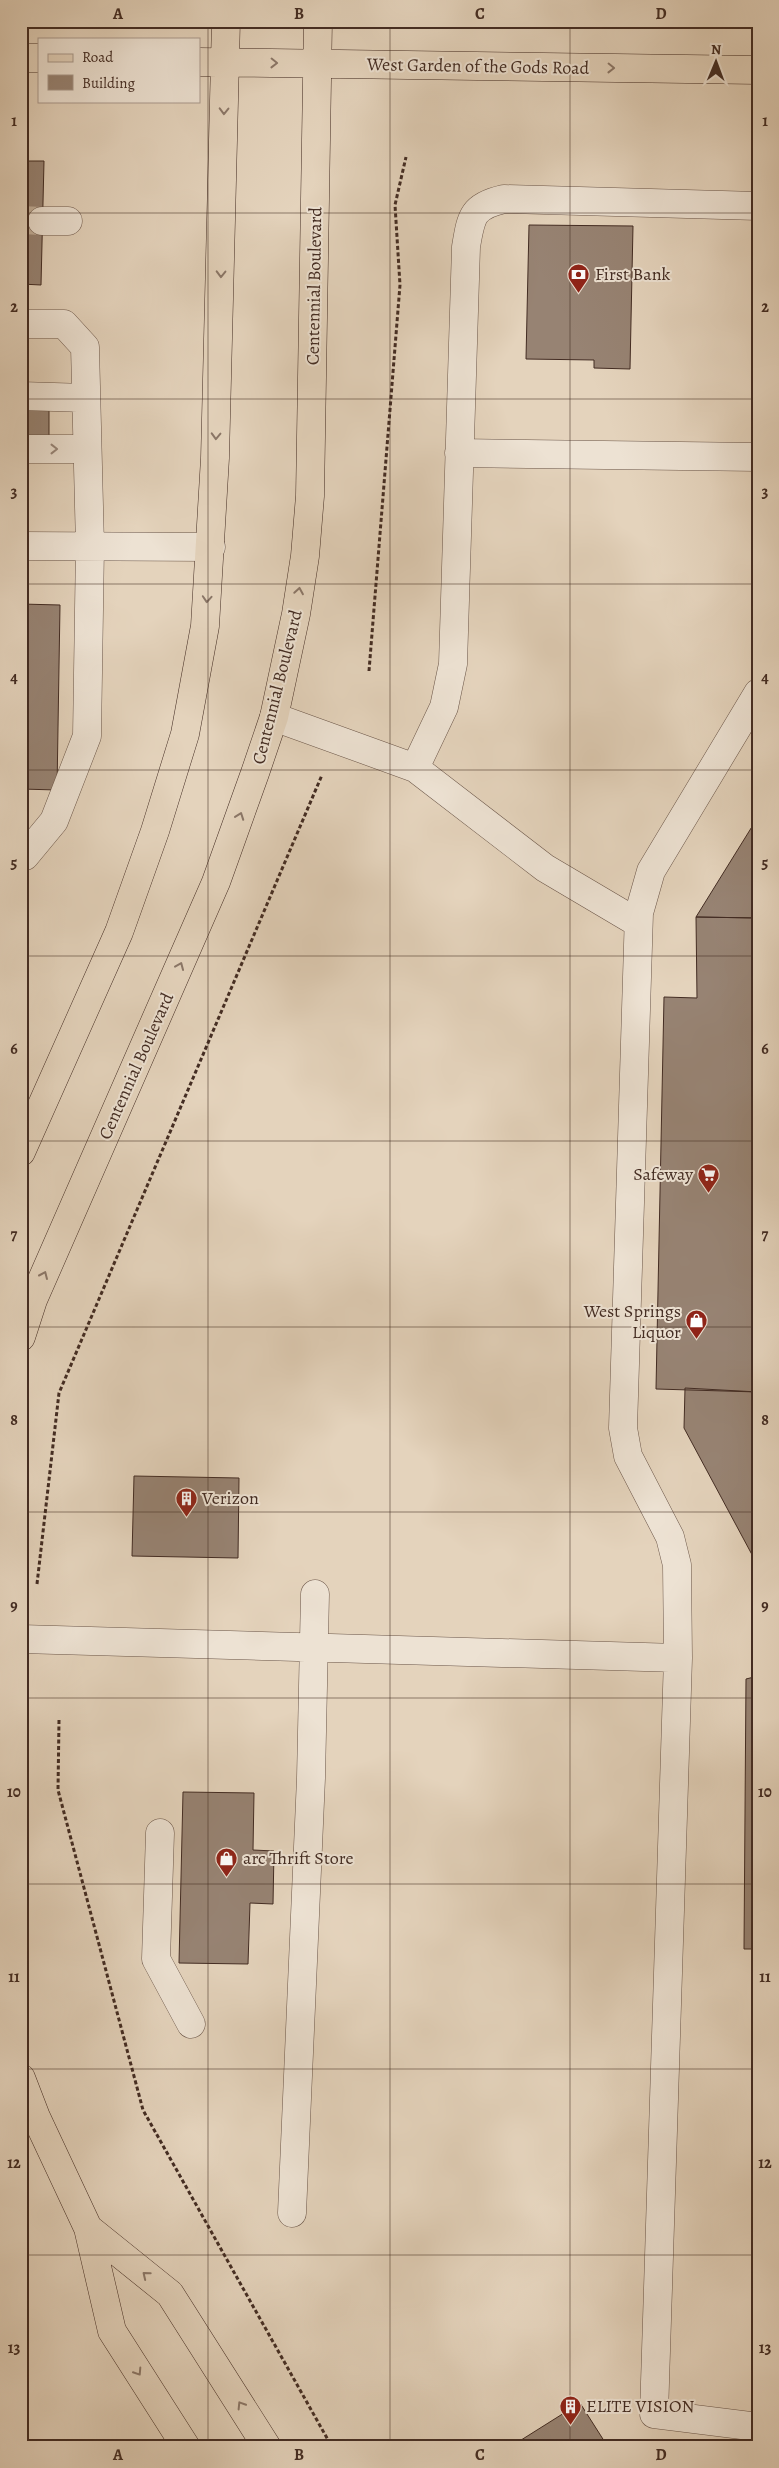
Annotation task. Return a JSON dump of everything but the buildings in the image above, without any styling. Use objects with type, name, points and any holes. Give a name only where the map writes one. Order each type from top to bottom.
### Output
[{"type":"main road","points":[[21,1152],[119,932],[155,831],[185,734],[205,626],[211,547],[220,301],[212,62],[226,21]]},
{"type":"main road","name":"Centennial Boulevard","points":[[21,1337],[33,1300],[216,882],[274,717],[296,614],[305,556],[310,496],[318,21]]},
{"type":"main road","points":[[21,58],[38,58]]},
{"type":"main road","name":"West Garden of the Gods Road","points":[[212,62],[758,70]]},
{"type":"main road","points":[[21,2078],[36,2116],[88,2228],[112,2331],[186,2447]]},
{"type":"main road","points":[[88,2228],[170,2294],[266,2447]]},
{"type":"lane","points":[[415,768],[444,707],[453,664],[466,247],[471,216],[487,203],[504,199],[758,206]]},
{"type":"lane","points":[[21,324],[64,324],[85,347],[90,546],[87,736],[54,821],[25,856],[21,856]]},
{"type":"lane","points":[[21,396],[86,398]]},
{"type":"lane","points":[[21,449],[87,449]]},
{"type":"lane","points":[[460,453],[758,457]]},
{"type":"lane","points":[[21,546],[211,547]]},
{"type":"lane","points":[[748,2433],[654,2414],[678,1658],[677,1565],[670,1537],[628,1456],[623,1428],[638,923],[651,871],[758,693]]},
{"type":"lane","points":[[274,717],[415,768],[544,868],[638,923]]},
{"type":"lane","points":[[292,2213],[311,1778],[315,1594]]},
{"type":"lane","points":[[21,1639],[678,1658]]},
{"type":"lane","points":[[160,1833],[156,1959],[191,2024]]},
{"type":"path","points":[[369,671],[400,285],[395,205],[406,157]]},
{"type":"path","points":[[37,1584],[58,1393],[322,775]]},
{"type":"path","points":[[59,1720],[58,1790],[143,2110],[332,2447]]},
{"type":"tunnel","points":[[21,220],[42,221]]},
{"type":"place","name":"First Bank","points":[[579,293]]},
{"type":"place","name":"Safeway","points":[[709,1193]]},
{"type":"place","name":"West Springs Liquor","points":[[697,1340]]},
{"type":"place","name":"Verizon","points":[[186,1517]]},
{"type":"place","name":"arc Thrift Store","points":[[227,1877]]},
{"type":"place","name":"ELITE VISION","points":[[570,2425]]}]
